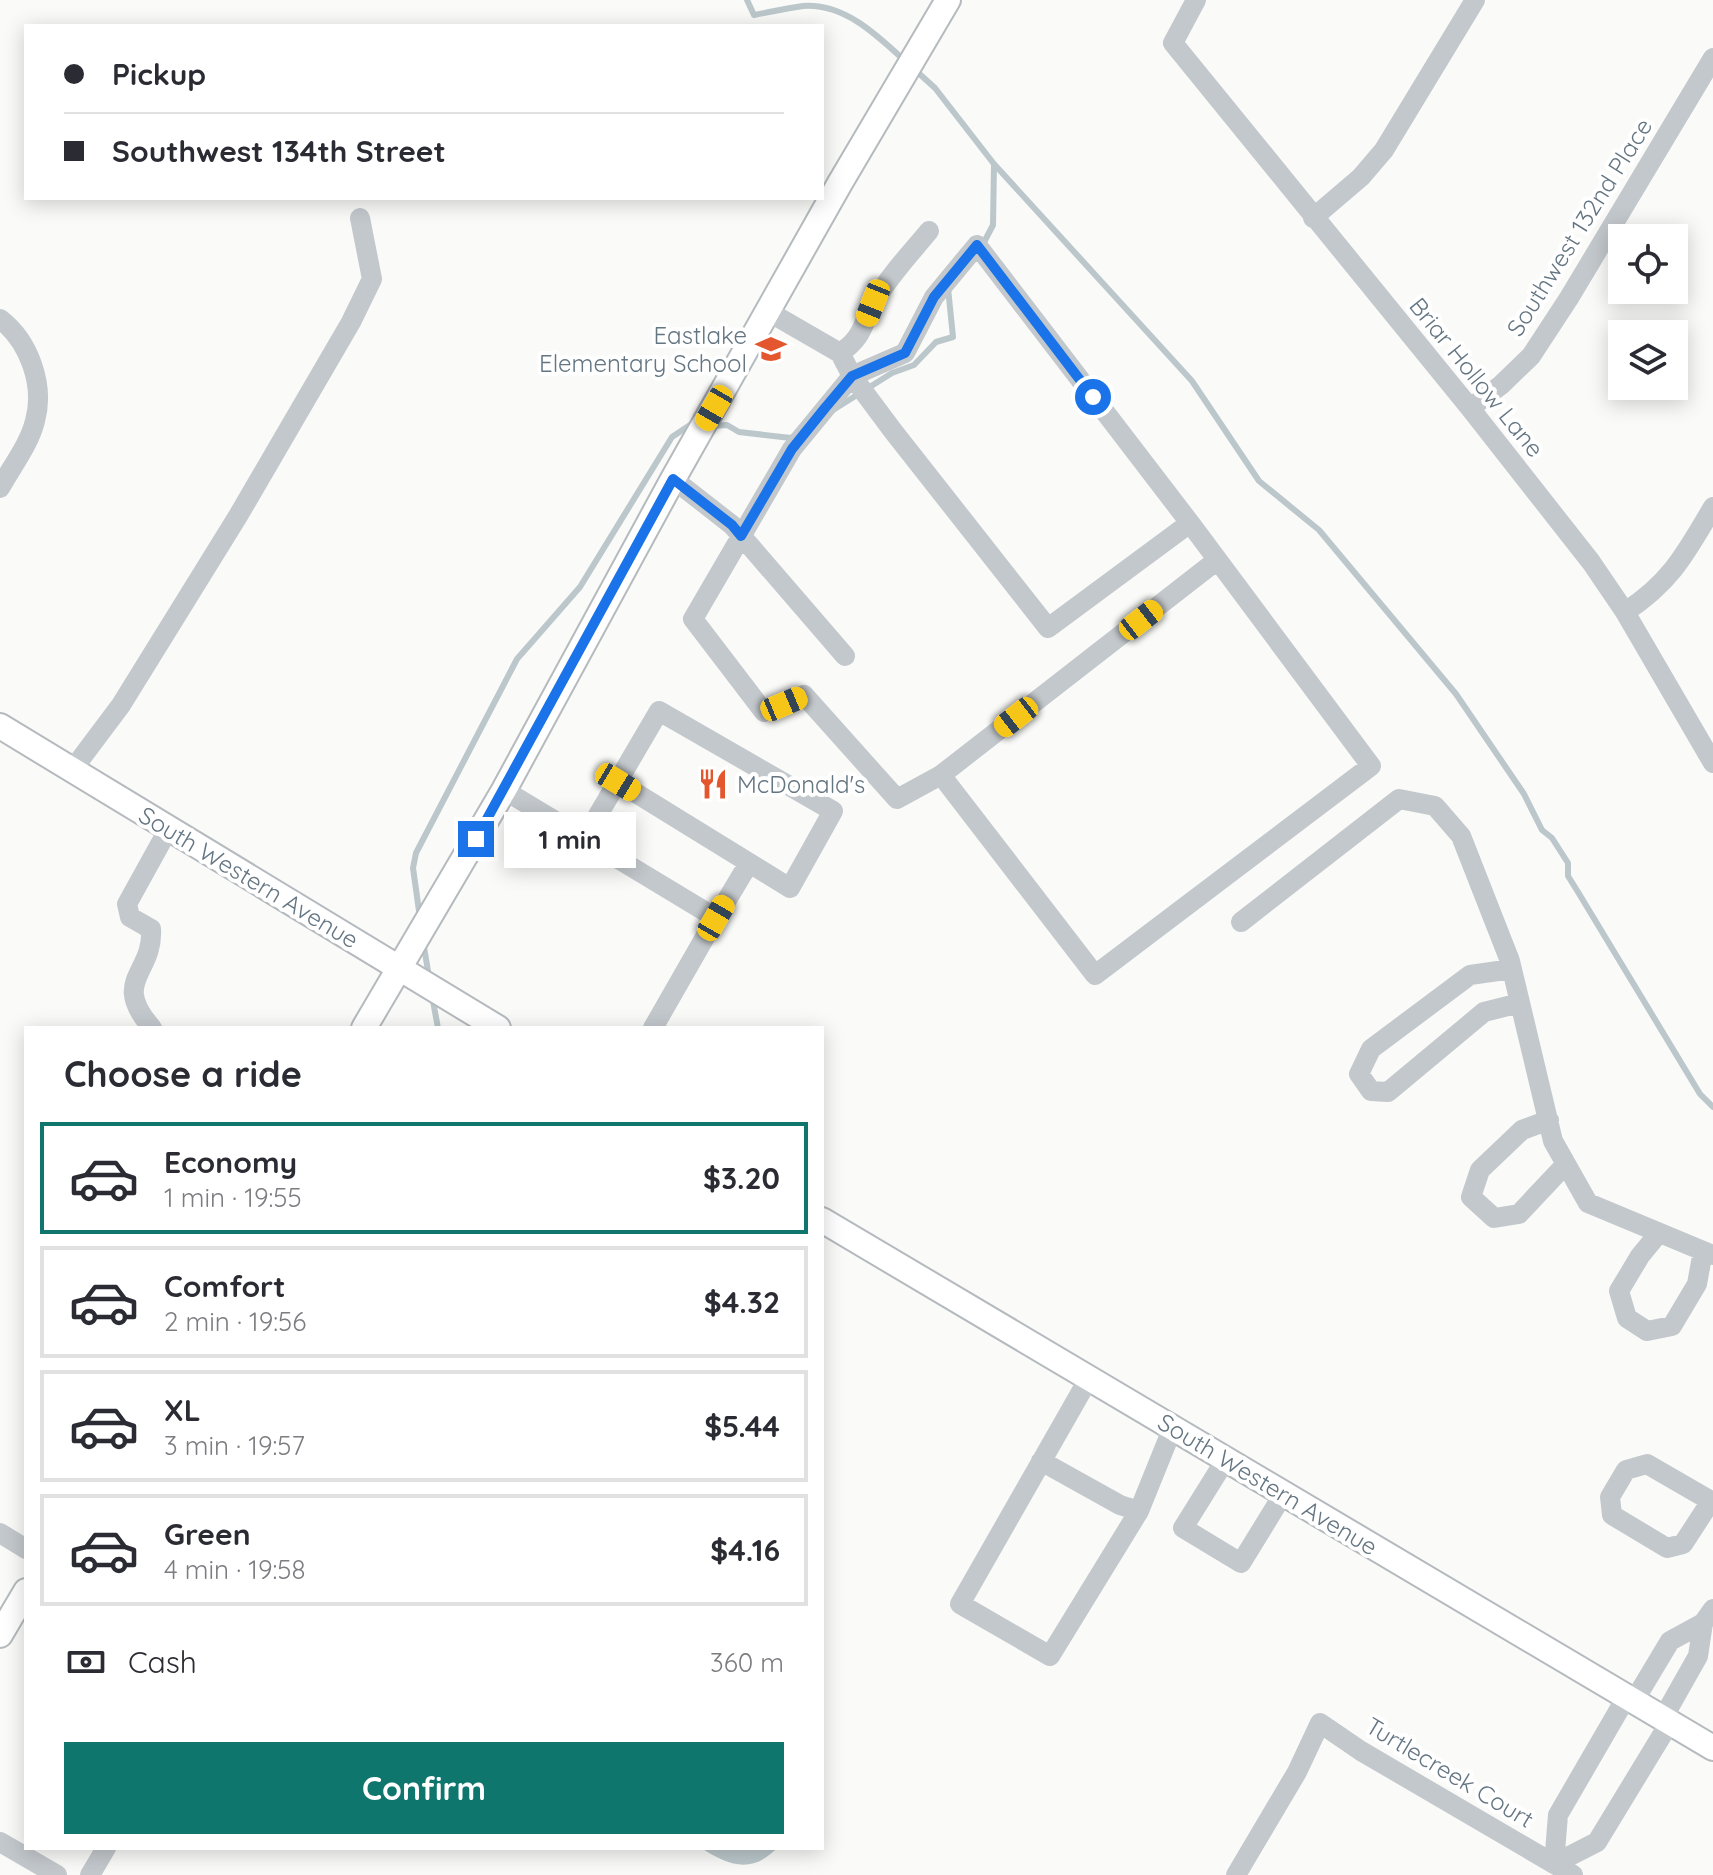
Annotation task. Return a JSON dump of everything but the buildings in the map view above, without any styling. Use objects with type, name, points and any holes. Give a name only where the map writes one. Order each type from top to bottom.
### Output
[{"type":"main road","points":[[365,1026],[504,790],[673,479],[890,96],[948,0]]},
{"type":"main road","name":"South Western Avenue","points":[[0,726],[495,1026]]},
{"type":"main road","name":"South Western Avenue","points":[[824,1224],[1713,1748]]},
{"type":"main road","points":[[0,1635],[24,1594]]},
{"type":"street","name":"Briar Hollow Lane","points":[[1196,0],[1173,43],[1591,562],[1625,612],[1713,763]]},
{"type":"street","points":[[1313,218],[1361,177],[1384,150],[1475,0]]},
{"type":"street","name":"Southwest 132nd Place","points":[[1470,408],[1501,385],[1538,347],[1713,58]]},
{"type":"street","points":[[73,769],[121,705],[238,516],[351,322],[372,279],[360,218]]},
{"type":"street","points":[[840,353],[861,334],[873,303],[929,231]]},
{"type":"street","points":[[941,775],[1095,975],[1371,766],[1190,523],[977,245],[934,297],[905,353],[852,376],[792,449],[693,619],[764,712],[804,695],[897,799],[941,775],[1216,561]]},
{"type":"street","points":[[769,312],[840,353],[852,376],[1048,628],[1190,523]]},
{"type":"street","points":[[0,319],[21,341],[29,357],[38,403],[36,420],[28,439],[0,488]]},
{"type":"street","points":[[673,479],[732,525],[845,656]]},
{"type":"street","points":[[1625,612],[1654,592],[1675,570],[1713,507]]},
{"type":"street","points":[[584,839],[659,711],[833,811],[790,888],[618,782]]},
{"type":"street","points":[[504,790],[716,918]]},
{"type":"street","points":[[1241,922],[1399,799],[1435,806],[1461,836],[1512,969],[1553,1141],[1588,1203],[1708,1253],[1697,1284],[1672,1326],[1647,1331],[1627,1318],[1619,1291],[1640,1256],[1658,1234]]},
{"type":"street","points":[[150,1026],[136,1010],[133,985],[152,940],[151,929],[130,917],[127,904],[169,828]]},
{"type":"street","points":[[654,1026],[749,863]]},
{"type":"street","points":[[1512,969],[1470,975],[1371,1049],[1359,1074],[1371,1091],[1388,1092],[1484,1012],[1520,1003]]},
{"type":"street","points":[[1549,1120],[1522,1130],[1480,1170],[1471,1197],[1494,1218],[1519,1214],[1566,1164]]},
{"type":"street","points":[[1089,1378],[960,1604],[1050,1656],[1139,1511],[1173,1427]]},
{"type":"street","points":[[1226,1459],[1183,1528],[1241,1563],[1284,1493]]},
{"type":"street","points":[[1041,1461],[1120,1505],[1139,1511]]},
{"type":"street","points":[[1647,1464],[1712,1501],[1683,1544],[1667,1548],[1612,1515],[1610,1497],[1626,1470],[1647,1464]]},
{"type":"street","points":[[0,1533],[24,1548]]},
{"type":"street","points":[[1551,1870],[1558,1815],[1670,1641],[1708,1616]]},
{"type":"street","points":[[1551,1870],[1597,1842],[1667,1720],[1698,1656],[1708,1616]]},
{"type":"street","name":"Turtlecreek Court","points":[[1236,1875],[1297,1772],[1320,1723],[1551,1870],[1573,1875]]},
{"type":"street","points":[[0,1842],[57,1875]]},
{"type":"street","points":[[90,1875],[105,1850]]},
{"type":"shaded area","points":[[705,1850],[775,1850],[759,1862],[749,1864],[721,1859]]},
{"type":"waterway","points":[[747,0],[754,15],[803,6],[818,6],[846,15],[905,61]]},
{"type":"waterway","points":[[913,68],[935,88],[994,164],[1192,381],[1259,481],[1319,530],[1456,694],[1524,794],[1542,830],[1552,838],[1568,863],[1568,876],[1700,1094],[1713,1107]]},
{"type":"waterway","points":[[982,246],[993,225],[994,164]]},
{"type":"waterway","points":[[833,410],[892,373],[914,365],[936,342],[953,337],[948,288]]},
{"type":"waterway","points":[[420,918],[413,868],[416,853],[517,659],[580,587],[672,437],[696,421]]},
{"type":"waterway","points":[[712,426],[727,425],[739,432],[794,436]]},
{"type":"waterway","points":[[423,941],[429,977]]},
{"type":"waterway","points":[[432,996],[438,1026]]},
{"type":"place","name":"Eastlake Elementary School","points":[[771,349]]},
{"type":"place","name":"McDonald's","points":[[713,784]]},
{"type":"route","points":[[476,839],[673,479],[732,525],[741,536],[792,449],[825,408],[852,376],[905,353],[934,297],[977,245],[1093,397]]}]
